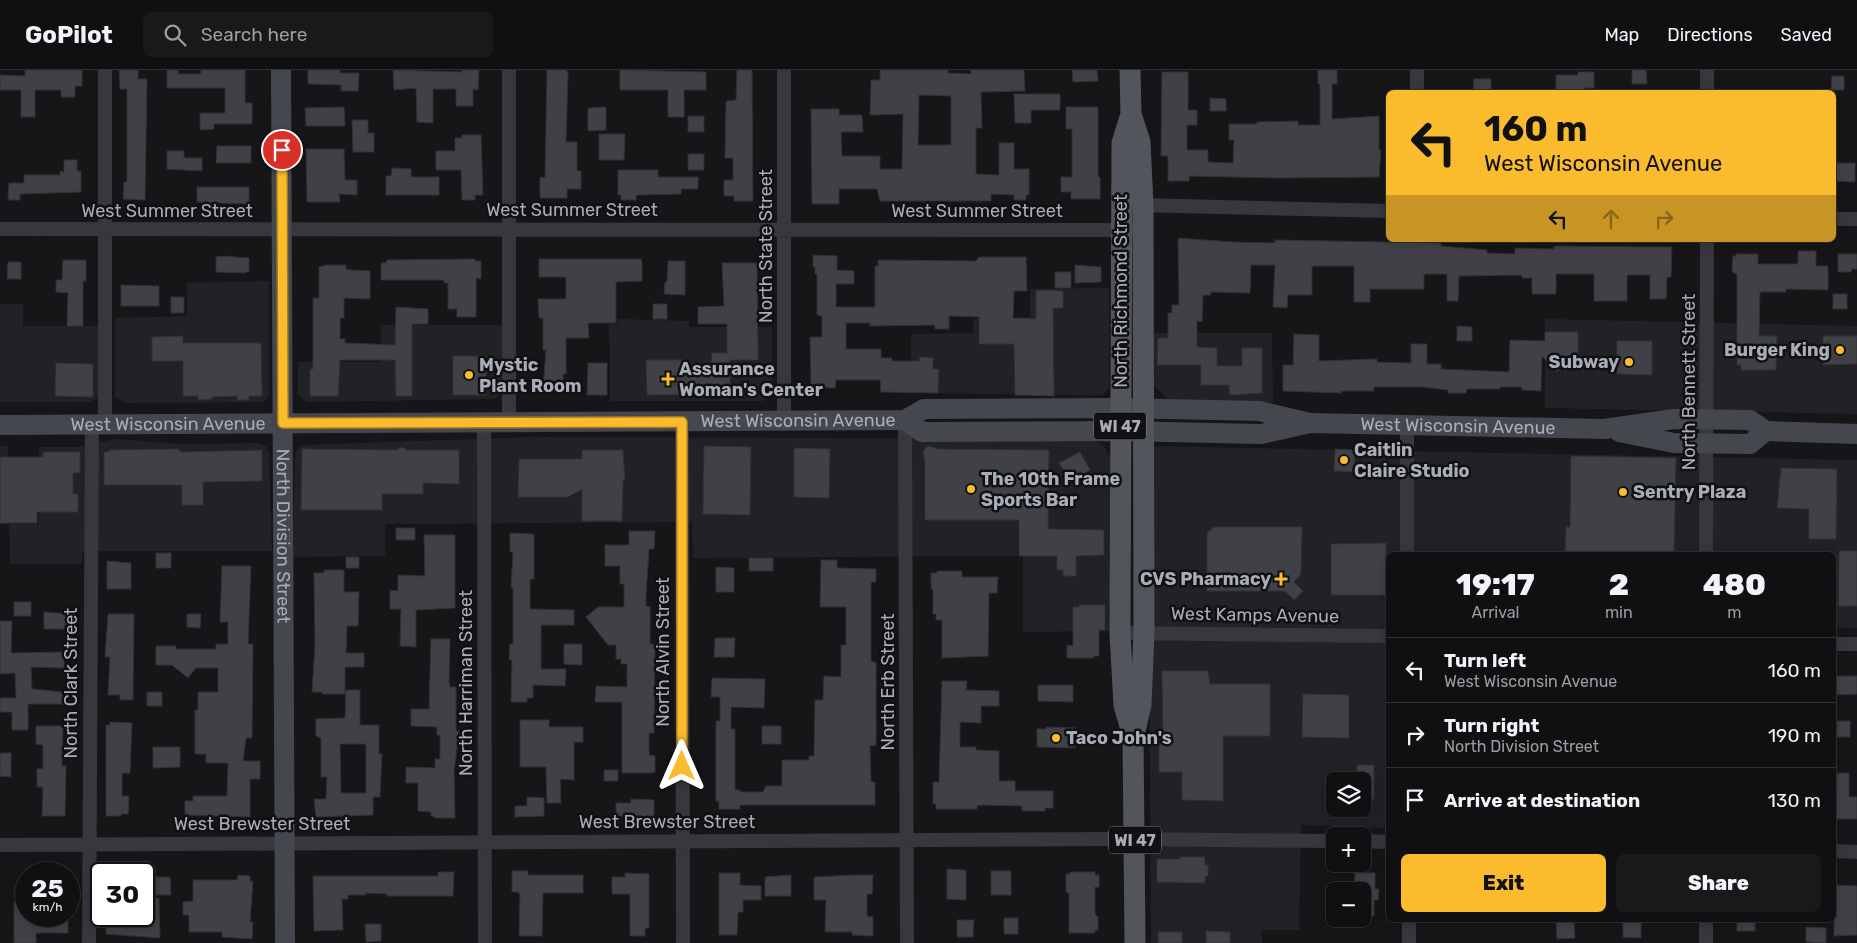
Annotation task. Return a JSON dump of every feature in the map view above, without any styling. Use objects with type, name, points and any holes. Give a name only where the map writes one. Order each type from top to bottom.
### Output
[{"type":"main road","name":"North Division Street","points":[[281,70],[285,943]]},
{"type":"main road","name":"North Richmond Street","points":[[1130,70],[1131,114],[1140,142],[1143,206],[1144,633],[1142,705],[1133,737]]},
{"type":"main road","name":"North Richmond Street","points":[[1131,114],[1122,143],[1120,230],[1120,633],[1124,705],[1133,737],[1135,943]]},
{"type":"main road","name":"West Wisconsin Avenue","points":[[0,424],[784,422],[905,420],[924,409],[1120,408],[1259,411],[1310,424]]},
{"type":"main road","name":"West Wisconsin Avenue","points":[[905,420],[922,432],[1143,431],[1261,434],[1310,424],[1604,429],[1674,419],[1708,419],[1750,420],[1766,431],[1857,434]]},
{"type":"main road","name":"West Wisconsin Avenue","points":[[1604,429],[1674,443],[1707,444],[1750,444],[1766,431]]},
{"type":"street","name":"North Clark Street","points":[[89,943],[89,844],[98,424],[105,230],[105,70]]},
{"type":"street","points":[[509,70],[510,422]]},
{"type":"street","name":"North State Street","points":[[784,70],[784,422]]},
{"type":"street","points":[[1417,70],[1417,90]]},
{"type":"street","points":[[1707,70],[1707,90]]},
{"type":"street","points":[[1121,205],[1386,211]]},
{"type":"street","points":[[1836,218],[1857,219]]},
{"type":"street","name":"West Summer Street","points":[[0,229],[1143,230]]},
{"type":"street","name":"North Bennett Street","points":[[1706,552],[1708,419],[1707,242]]},
{"type":"street","name":"North Erb Street","points":[[905,420],[907,943]]},
{"type":"street","name":"North Harriman Street","points":[[484,422],[485,943]]},
{"type":"street","name":"North Alvin Street","points":[[682,422],[681,840],[683,943]]},
{"type":"street","points":[[1407,425],[1407,552]]},
{"type":"street","name":"West Kamps Avenue","points":[[1120,633],[1386,636]]},
{"type":"street","points":[[1836,644],[1857,644]]},
{"type":"street","name":"West Brewster Street","points":[[0,845],[681,840],[1135,839],[1326,841]]},
{"type":"street","points":[[1371,841],[1386,842]]},
{"type":"street","points":[[1836,851],[1857,852]]},
{"type":"street","points":[[1409,922],[1409,943]]},
{"type":"street","points":[[1706,922],[1706,943]]},
{"type":"shaded area","points":[[269,281],[269,394],[264,402],[127,403],[115,397],[115,318],[187,316],[187,283]]},
{"type":"shaded area","points":[[1109,288],[1109,388],[1102,395],[911,393],[911,334],[973,333],[974,319],[1030,317],[1030,289]]},
{"type":"shaded area","points":[[0,304],[23,304],[23,326],[98,326],[98,398],[90,402],[0,402]]},
{"type":"shaded area","points":[[618,319],[689,321],[689,327],[772,327],[773,393],[763,401],[610,401],[609,324],[618,324]]},
{"type":"shaded area","points":[[1545,319],[1857,326],[1857,414],[1545,408]]},
{"type":"shaded area","points":[[381,325],[503,325],[502,392],[495,399],[307,402],[298,395],[298,362],[381,362]]},
{"type":"shaded area","points":[[1151,333],[1272,333],[1273,403],[1166,398],[1152,383]]},
{"type":"shaded area","points":[[530,437],[1090,439],[1103,445],[1111,458],[1113,631],[1023,632],[1023,556],[693,558],[692,522],[385,524],[385,556],[293,557],[295,456],[297,449],[302,445]]},
{"type":"shaded area","points":[[115,439],[180,444],[259,443],[266,446],[269,452],[272,551],[83,551],[81,564],[10,564],[9,524],[39,524],[39,447],[78,447]]},
{"type":"shaded area","points":[[0,446],[8,446],[9,524],[0,524]]},
{"type":"shaded area","points":[[1148,446],[1857,460],[1857,628],[1836,628],[1836,552],[1386,552],[1386,828],[1301,825],[1299,930],[1262,930],[1262,943],[1151,943]]},
{"type":"building","points":[[25,70],[82,70],[82,86],[75,86],[75,97],[61,97],[61,90],[35,90],[35,117],[21,117],[21,90],[0,90],[0,75],[25,76]]},
{"type":"building","points":[[119,70],[138,70],[138,79],[147,79],[145,200],[123,199],[124,182],[127,182],[127,89],[120,89]]},
{"type":"building","points":[[167,70],[178,70],[178,74],[201,74],[201,70],[245,70],[245,103],[252,103],[252,124],[214,124],[214,129],[200,130],[200,113],[225,113],[225,88],[167,88]]},
{"type":"building","points":[[308,70],[340,70],[340,73],[359,73],[358,91],[341,91],[341,85],[308,84]]},
{"type":"building","points":[[393,70],[462,72],[462,70],[479,70],[478,90],[473,89],[473,106],[456,106],[456,89],[433,89],[433,123],[417,122],[416,88],[394,90]]},
{"type":"building","points":[[547,70],[566,70],[568,73],[566,142],[577,142],[577,171],[581,171],[581,189],[567,189],[567,198],[540,198],[540,177],[545,178]]},
{"type":"building","points":[[620,70],[706,72],[706,90],[684,90],[684,117],[668,117],[668,90],[620,90]]},
{"type":"building","points":[[737,70],[752,70],[753,201],[734,201],[734,196],[724,196],[724,180],[733,180],[733,158],[725,158],[726,101],[736,100]]},
{"type":"building","points":[[880,70],[948,70],[948,73],[971,74],[971,70],[1024,70],[1025,91],[981,92],[982,128],[976,128],[976,174],[999,175],[999,143],[1014,143],[1014,169],[1029,169],[1029,195],[1026,195],[1026,200],[1014,200],[1014,195],[991,194],[991,201],[880,201],[877,189],[839,189],[839,204],[812,204],[811,109],[839,109],[839,115],[862,115],[863,132],[841,132],[842,156],[880,156],[880,169],[902,169],[903,114],[870,115],[871,80],[880,80]],"holes":[[[919,95],[951,96],[951,145],[918,145]]]},
{"type":"building","points":[[1072,70],[1097,70],[1098,81],[1073,82]]},
{"type":"building","points":[[1318,70],[1337,70],[1337,84],[1332,84],[1332,119],[1379,116],[1379,150],[1381,150],[1379,177],[1277,178],[1189,176],[1189,181],[1168,181],[1168,156],[1161,156],[1162,72],[1188,72],[1188,110],[1197,110],[1197,125],[1187,125],[1187,150],[1208,150],[1208,162],[1233,163],[1234,140],[1229,140],[1229,124],[1298,121],[1298,125],[1320,125]]},
{"type":"building","points":[[1632,70],[1646,70],[1647,84],[1632,84]]},
{"type":"building","points":[[1578,72],[1594,72],[1594,88],[1585,88],[1585,90],[1556,90],[1556,75],[1578,75]]},
{"type":"building","points":[[1832,76],[1844,76],[1844,90],[1831,90]]},
{"type":"building","points":[[1474,79],[1491,79],[1491,90],[1473,90]]},
{"type":"building","points":[[1014,94],[1060,94],[1060,110],[1031,110],[1031,123],[1015,123]]},
{"type":"building","points":[[1210,98],[1226,99],[1226,111],[1210,111]]},
{"type":"building","points":[[344,107],[345,126],[306,126],[305,108]]},
{"type":"building","points":[[606,107],[606,130],[588,131],[588,108]]},
{"type":"building","points":[[1066,107],[1098,107],[1098,177],[1100,177],[1100,199],[1071,199],[1071,192],[1061,192],[1061,177],[1072,177],[1072,129],[1066,129]]},
{"type":"building","points":[[688,116],[704,116],[704,132],[688,132]]},
{"type":"building","points":[[352,120],[368,120],[368,133],[374,133],[374,152],[353,152]]},
{"type":"building","points":[[599,134],[625,134],[624,160],[599,160]]},
{"type":"building","points":[[462,135],[481,135],[483,195],[475,195],[475,200],[462,200],[461,170],[436,170],[436,151],[455,151],[455,138],[462,138]]},
{"type":"building","points":[[217,146],[251,146],[251,163],[216,163]]},
{"type":"building","points":[[306,149],[344,149],[345,180],[357,180],[357,195],[339,194],[340,202],[307,202]]},
{"type":"building","points":[[167,151],[184,151],[184,158],[202,158],[202,171],[167,169]]},
{"type":"building","points":[[688,154],[704,154],[704,170],[688,170]]},
{"type":"building","points":[[64,160],[77,160],[77,171],[81,171],[81,192],[20,194],[20,200],[8,200],[9,183],[24,183],[24,175],[60,175],[60,171],[64,172]]},
{"type":"building","points":[[1836,163],[1855,163],[1855,182],[1836,181]]},
{"type":"building","points":[[392,168],[411,169],[411,177],[439,177],[439,195],[386,195],[386,176],[391,176]]},
{"type":"building","points":[[618,170],[658,170],[658,177],[698,177],[698,189],[681,189],[681,194],[638,195],[636,200],[621,200],[621,195],[618,195]]},
{"type":"building","points":[[197,187],[249,187],[249,204],[197,202]]},
{"type":"building","points":[[1178,238],[1275,243],[1275,240],[1441,243],[1441,246],[1487,250],[1487,253],[1515,254],[1515,248],[1554,249],[1554,246],[1672,247],[1671,277],[1667,277],[1666,299],[1650,299],[1650,275],[1627,275],[1627,301],[1594,301],[1594,274],[1556,274],[1556,294],[1532,294],[1532,278],[1522,278],[1522,275],[1459,276],[1458,301],[1447,301],[1447,274],[1424,274],[1424,289],[1370,289],[1370,302],[1354,302],[1354,266],[1312,266],[1312,295],[1288,295],[1287,308],[1273,307],[1275,265],[1251,265],[1250,293],[1211,292],[1211,295],[1203,295],[1202,322],[1197,321],[1197,347],[1217,348],[1217,366],[1242,366],[1242,348],[1262,348],[1262,393],[1230,395],[1229,385],[1201,385],[1201,365],[1157,365],[1158,338],[1168,338],[1168,313],[1172,313],[1172,305],[1179,305]]},
{"type":"building","points":[[1798,251],[1816,251],[1816,266],[1828,266],[1828,290],[1786,289],[1786,292],[1760,292],[1759,336],[1777,336],[1776,370],[1741,370],[1741,365],[1737,365],[1737,274],[1732,272],[1733,256],[1736,256],[1736,254],[1758,254],[1758,264],[1798,264]]},
{"type":"building","points":[[1838,254],[1857,254],[1857,269],[1852,269],[1851,272],[1838,272]]},
{"type":"building","points":[[813,255],[837,256],[837,270],[854,271],[854,284],[836,284],[836,307],[875,307],[875,266],[878,266],[878,260],[976,261],[979,257],[1026,257],[1027,291],[1014,291],[1013,318],[1036,319],[1036,290],[1063,291],[1063,308],[1053,308],[1054,396],[1015,395],[1014,344],[979,344],[979,317],[949,316],[949,329],[935,329],[935,325],[870,326],[870,323],[846,323],[846,349],[881,349],[881,358],[892,358],[892,361],[919,361],[920,357],[933,358],[933,369],[939,369],[938,393],[881,392],[880,380],[836,380],[835,388],[811,387],[810,337],[822,337],[822,316],[817,315],[817,274],[815,274],[815,267],[813,267]]},
{"type":"building","points":[[216,257],[249,258],[249,271],[244,273],[216,272]]},
{"type":"building","points":[[475,259],[475,261],[481,261],[481,279],[476,278],[476,317],[457,317],[457,309],[448,309],[448,283],[444,283],[444,280],[381,280],[381,263],[386,263],[387,260]]},
{"type":"building","points":[[539,259],[641,259],[642,263],[642,281],[616,282],[616,323],[588,323],[589,338],[566,338],[566,374],[563,374],[563,389],[543,389],[546,350],[543,350],[543,318],[539,318],[538,299],[566,299],[566,277],[539,277]]},
{"type":"building","points":[[63,260],[86,260],[86,281],[83,281],[83,326],[67,326],[68,293],[56,292],[56,280],[62,280]]},
{"type":"building","points":[[668,261],[685,261],[685,295],[664,294],[665,282],[667,282]]},
{"type":"building","points":[[8,262],[21,262],[21,279],[7,279]]},
{"type":"building","points":[[722,263],[757,263],[758,360],[730,360],[730,394],[647,395],[646,360],[686,360],[686,364],[711,364],[712,353],[727,353],[727,324],[698,324],[698,307],[724,306]]},
{"type":"building","points":[[346,265],[346,269],[370,271],[370,299],[344,298],[344,318],[340,318],[340,339],[345,339],[345,343],[395,345],[396,307],[428,309],[428,324],[412,324],[412,396],[396,396],[395,360],[340,360],[338,396],[310,396],[310,369],[313,369],[313,298],[319,298],[319,267]]},
{"type":"building","points":[[1075,265],[1101,267],[1101,282],[1075,283]]},
{"type":"building","points":[[1055,272],[1071,272],[1071,288],[1055,288]]},
{"type":"building","points":[[121,285],[159,286],[159,306],[121,306]]},
{"type":"building","points":[[1833,294],[1847,294],[1847,309],[1833,309]]},
{"type":"building","points":[[171,297],[184,297],[184,313],[171,313]]},
{"type":"building","points":[[653,304],[667,304],[667,319],[653,319]]},
{"type":"building","points":[[1457,326],[1472,327],[1472,341],[1457,341]]},
{"type":"building","points":[[1545,332],[1578,332],[1578,367],[1570,367],[1565,372],[1561,368],[1557,372],[1542,356],[1541,391],[1522,390],[1522,387],[1500,387],[1500,389],[1467,389],[1466,393],[1448,393],[1448,390],[1422,387],[1374,387],[1374,391],[1341,391],[1341,393],[1283,391],[1283,365],[1293,365],[1294,334],[1319,335],[1319,361],[1377,359],[1377,362],[1411,363],[1411,344],[1427,344],[1427,364],[1441,364],[1441,369],[1509,372],[1510,340],[1545,341]]},
{"type":"building","points":[[183,336],[183,343],[261,343],[262,396],[249,396],[249,400],[237,400],[237,396],[212,397],[212,399],[198,400],[198,396],[183,396],[183,361],[152,361],[152,337]]},
{"type":"building","name":"Burger King","points":[[1823,336],[1857,336],[1857,364],[1823,365]]},
{"type":"building","name":"Subway","points":[[1617,341],[1652,341],[1652,375],[1617,374]]},
{"type":"building","name":"Mystic Plant Room","points":[[453,356],[486,356],[486,395],[453,395]]},
{"type":"building","points":[[56,363],[93,364],[93,397],[55,396]]},
{"type":"building","points":[[588,363],[607,363],[607,395],[587,395]]},
{"type":"building","points":[[704,446],[751,447],[750,515],[703,514]]},
{"type":"building","points":[[930,446],[937,449],[1049,450],[1048,529],[1104,530],[1104,555],[1076,556],[1076,576],[1063,576],[1063,570],[1057,570],[1057,556],[1019,556],[1019,520],[925,520],[925,460],[923,453],[925,448]]},
{"type":"building","points":[[402,447],[407,450],[459,450],[459,484],[423,483],[423,494],[382,494],[382,510],[301,510],[302,449],[396,450]]},
{"type":"building","points":[[794,448],[830,449],[829,498],[794,497]]},
{"type":"building","points":[[178,449],[181,452],[262,450],[262,481],[203,482],[203,505],[182,505],[182,485],[104,485],[104,452],[109,452],[109,450]]},
{"type":"building","name":"Caitlin Claire Studio","points":[[1335,449],[1355,450],[1354,472],[1334,471]]},
{"type":"building","points":[[582,450],[623,450],[625,479],[623,481],[622,521],[582,521],[582,489],[568,497],[518,497],[519,459],[582,459]]},
{"type":"building","points":[[43,452],[80,452],[80,473],[73,473],[73,494],[78,494],[78,512],[37,512],[37,523],[0,523],[0,457],[43,457]]},
{"type":"building","points":[[1080,452],[1090,470],[1070,482],[1059,463]]},
{"type":"building","name":"Sentry Plaza","points":[[1571,456],[1676,458],[1674,552],[1565,552],[1566,527],[1570,527]]},
{"type":"building","points":[[1781,468],[1837,469],[1836,539],[1809,539],[1809,509],[1777,508]]},
{"type":"building","name":"CVS Pharmacy","points":[[1214,527],[1302,527],[1301,574],[1294,582],[1303,591],[1294,600],[1285,591],[1207,591],[1207,533]]},
{"type":"building","points":[[396,528],[415,528],[415,540],[396,540]]},
{"type":"building","points":[[629,531],[655,531],[654,549],[649,549],[646,596],[646,606],[650,607],[650,644],[655,644],[654,733],[649,733],[649,755],[655,756],[655,772],[651,773],[622,773],[622,702],[595,702],[596,686],[627,687],[627,664],[621,664],[621,659],[616,659],[616,645],[608,645],[586,617],[598,607],[624,607],[624,584],[620,584],[620,566],[605,566],[605,545],[629,545]]},
{"type":"building","points":[[510,533],[534,534],[534,579],[530,579],[530,609],[574,610],[574,625],[541,625],[541,669],[566,669],[565,686],[533,685],[533,698],[527,698],[527,702],[511,702],[512,660],[509,660],[510,644],[513,644],[513,588],[511,588],[513,552],[510,552]]},
{"type":"building","points":[[424,535],[455,535],[455,608],[416,610],[416,647],[400,646],[401,609],[390,609],[390,590],[398,591],[398,575],[425,576]]},
{"type":"building","points":[[1386,543],[1386,595],[1331,595],[1331,544]]},
{"type":"building","points":[[1839,551],[1857,551],[1857,606],[1838,606]]},
{"type":"building","points":[[156,553],[171,553],[171,568],[156,568]]},
{"type":"building","points":[[346,557],[359,557],[359,568],[346,568]]},
{"type":"building","points":[[749,558],[773,558],[773,571],[749,571]]},
{"type":"building","points":[[821,560],[837,560],[837,568],[876,569],[876,582],[871,582],[871,661],[876,663],[876,745],[870,746],[871,782],[875,782],[875,805],[740,805],[740,809],[719,809],[719,801],[716,801],[716,721],[720,721],[720,697],[711,697],[712,678],[765,679],[764,708],[731,707],[731,729],[735,729],[735,790],[740,790],[740,792],[763,792],[766,786],[782,786],[782,760],[809,760],[809,756],[814,756],[815,700],[823,700],[824,676],[841,677],[841,645],[846,645],[846,607],[820,607]]},
{"type":"building","points":[[107,561],[131,563],[131,589],[107,589]]},
{"type":"building","points":[[222,566],[251,566],[248,644],[253,644],[252,738],[246,738],[243,761],[260,761],[260,779],[250,779],[250,817],[185,815],[185,801],[193,801],[193,796],[227,796],[228,763],[206,763],[206,754],[195,754],[195,710],[198,710],[198,692],[218,692],[218,668],[196,668],[188,678],[172,665],[156,665],[156,646],[176,646],[176,649],[216,649],[216,644],[228,644],[228,622],[220,622]]},
{"type":"building","points":[[716,567],[734,568],[734,592],[716,592]]},
{"type":"building","points":[[324,570],[344,570],[344,592],[359,592],[358,626],[347,626],[346,653],[364,653],[364,667],[345,667],[345,694],[312,692],[315,646],[314,573],[324,573]]},
{"type":"building","points":[[937,571],[962,571],[962,577],[998,577],[997,593],[989,593],[988,656],[942,658],[942,620],[936,620],[936,614],[933,614],[933,589],[931,589],[931,573],[937,573]]},
{"type":"building","points":[[14,602],[31,602],[31,616],[14,616]]},
{"type":"building","points":[[1079,605],[1105,605],[1105,630],[1099,630],[1099,656],[1094,656],[1094,658],[1067,658],[1067,645],[1073,646],[1073,607],[1079,607]]},
{"type":"building","points":[[44,612],[69,614],[69,625],[64,625],[64,629],[44,629]]},
{"type":"building","points":[[108,614],[134,614],[133,700],[120,700],[120,695],[108,695],[110,657],[105,657]]},
{"type":"building","points":[[187,614],[201,614],[200,628],[187,627]]},
{"type":"building","points":[[0,621],[12,621],[11,653],[64,652],[64,668],[31,667],[32,689],[63,692],[63,704],[28,704],[28,730],[12,730],[12,712],[0,712],[0,698],[16,698],[15,673],[0,674]]},
{"type":"building","points":[[715,638],[735,638],[734,657],[714,657]]},
{"type":"building","points":[[431,639],[450,639],[449,682],[450,687],[456,687],[456,731],[459,731],[454,772],[455,818],[437,818],[431,816],[431,812],[418,811],[418,783],[406,783],[406,767],[435,768],[435,759],[440,759],[440,735],[437,735],[437,727],[411,726],[411,709],[429,709]]},
{"type":"building","points":[[564,644],[582,644],[582,665],[564,664]]},
{"type":"building","points":[[1162,671],[1208,671],[1210,684],[1270,684],[1270,736],[1223,736],[1223,801],[1182,800],[1182,772],[1159,772],[1159,740],[1163,740]]},
{"type":"building","points":[[1836,676],[1857,676],[1857,694],[1836,695]]},
{"type":"building","points":[[942,681],[967,681],[966,690],[999,691],[999,706],[981,706],[981,723],[960,722],[960,747],[976,747],[976,750],[999,751],[999,781],[1015,781],[1015,791],[1053,791],[1053,808],[1045,808],[1045,811],[1022,811],[1022,806],[983,805],[977,806],[977,809],[936,809],[936,804],[933,804],[933,782],[939,782]]},
{"type":"building","points":[[1038,685],[1073,685],[1073,702],[1038,701]]},
{"type":"building","points":[[346,690],[360,690],[360,725],[379,725],[379,754],[382,754],[380,797],[373,797],[373,815],[316,817],[314,799],[326,799],[327,777],[321,777],[321,738],[316,736],[316,719],[345,718]],"holes":[[[340,744],[366,744],[366,793],[341,793]]]},
{"type":"building","points":[[147,692],[162,692],[162,706],[147,706]]},
{"type":"building","points":[[1303,694],[1349,695],[1349,738],[1302,737]]},
{"type":"building","points":[[520,720],[549,720],[549,727],[583,727],[583,742],[574,742],[574,780],[560,779],[561,803],[547,803],[546,767],[520,767]]},
{"type":"building","points":[[1837,721],[1850,721],[1850,737],[1837,737]]},
{"type":"building","points":[[110,722],[132,723],[130,773],[122,773],[122,796],[129,796],[128,814],[121,814],[121,816],[106,816],[106,725],[110,725]]},
{"type":"building","points":[[36,726],[63,726],[62,766],[66,766],[65,816],[42,816],[43,787],[37,787],[37,769],[43,769],[43,745],[36,744]]},
{"type":"building","points":[[762,726],[781,726],[781,744],[762,744]]},
{"type":"building","name":"Taco John's","points":[[1046,727],[1076,728],[1075,748],[1037,747],[1037,729],[1046,729]]},
{"type":"building","points":[[153,747],[180,747],[180,767],[153,768]]},
{"type":"building","points":[[0,753],[11,753],[11,777],[0,776]]},
{"type":"building","points":[[1357,765],[1374,765],[1374,799],[1371,799],[1371,772],[1357,772]]},
{"type":"building","points":[[604,770],[618,770],[618,781],[604,781]]},
{"type":"building","points":[[1837,773],[1849,773],[1849,797],[1857,797],[1857,819],[1836,819]]},
{"type":"building","points":[[527,797],[544,798],[544,816],[515,817],[515,806],[527,806]]},
{"type":"building","points":[[631,799],[654,800],[654,818],[616,816],[616,803],[631,803]]},
{"type":"building","points":[[1180,857],[1205,857],[1205,865],[1208,865],[1208,876],[1205,876],[1205,883],[1157,882],[1157,859],[1180,859]]},
{"type":"building","points":[[947,869],[966,870],[966,900],[947,899]]},
{"type":"building","points":[[512,871],[528,871],[528,875],[583,875],[583,893],[543,893],[542,936],[519,936],[520,895],[518,892],[512,892]]},
{"type":"building","points":[[991,871],[1011,871],[1011,895],[991,895]]},
{"type":"building","points":[[438,872],[454,872],[453,896],[387,896],[387,894],[366,893],[366,895],[348,895],[348,899],[342,899],[343,930],[314,931],[313,876],[438,876]]},
{"type":"building","points":[[1070,872],[1095,872],[1095,875],[1099,875],[1099,887],[1095,887],[1095,914],[1098,917],[1098,930],[1095,930],[1095,933],[1069,933],[1069,893],[1066,892],[1066,874],[1070,874]]},
{"type":"building","points":[[625,873],[649,874],[649,928],[645,928],[645,936],[630,936],[630,894],[612,894],[612,877],[625,877]]},
{"type":"building","points":[[719,873],[740,873],[740,885],[761,886],[761,900],[743,900],[743,912],[738,912],[737,935],[719,935]]},
{"type":"building","points":[[1355,873],[1375,873],[1375,889],[1379,889],[1378,900],[1374,900],[1374,916],[1371,916],[1371,882],[1354,882]]},
{"type":"building","points":[[238,875],[250,876],[250,881],[253,881],[250,922],[253,922],[252,939],[222,937],[222,932],[189,932],[189,915],[183,915],[183,902],[193,901],[193,880],[237,880]]},
{"type":"building","points":[[791,875],[791,896],[765,896],[765,877]]},
{"type":"building","points":[[873,875],[872,894],[867,894],[867,916],[873,917],[873,936],[852,935],[852,932],[825,932],[826,900],[814,900],[814,877]]},
{"type":"building","points":[[155,877],[170,877],[171,895],[155,895]]},
{"type":"building","points":[[1836,885],[1857,886],[1857,935],[1834,936]]},
{"type":"building","points":[[155,898],[159,898],[160,938],[106,934],[106,927],[155,927]]},
{"type":"building","points":[[14,902],[15,927],[68,927],[68,933],[36,933],[36,943],[14,943]]},
{"type":"building","points":[[1004,918],[1018,918],[1018,934],[1004,934]]},
{"type":"building","points":[[957,920],[974,920],[973,937],[957,937]]},
{"type":"building","points":[[1556,922],[1574,922],[1575,938],[1557,939]]},
{"type":"building","points":[[1623,922],[1641,922],[1641,938],[1623,937]]},
{"type":"building","points":[[1737,922],[1755,922],[1755,931],[1737,931]]},
{"type":"building","points":[[365,924],[381,924],[381,941],[366,942]]},
{"type":"building","points":[[1806,927],[1826,928],[1826,943],[1806,942]]},
{"type":"building","points":[[1206,931],[1230,932],[1230,943],[1206,943]]},
{"type":"building","points":[[1158,932],[1182,932],[1182,943],[1158,943]]},
{"type":"place","name":"Burger King","points":[[1840,350]]},
{"type":"place","name":"Subway","points":[[1629,362]]},
{"type":"place","name":"Mystic Plant Room","points":[[469,375]]},
{"type":"place","name":"Assurance Woman's Center","points":[[668,379]]},
{"type":"place","name":"Caitlin Claire Studio","points":[[1344,460]]},
{"type":"place","name":"The 10th Frame Sports Bar","points":[[971,489]]},
{"type":"place","name":"Sentry Plaza","points":[[1623,492]]},
{"type":"place","name":"CVS Pharmacy","points":[[1281,579]]},
{"type":"place","name":"Taco John's","points":[[1056,738]]},
{"type":"route","points":[[282,150],[283,423],[682,422],[682,766]]}]
